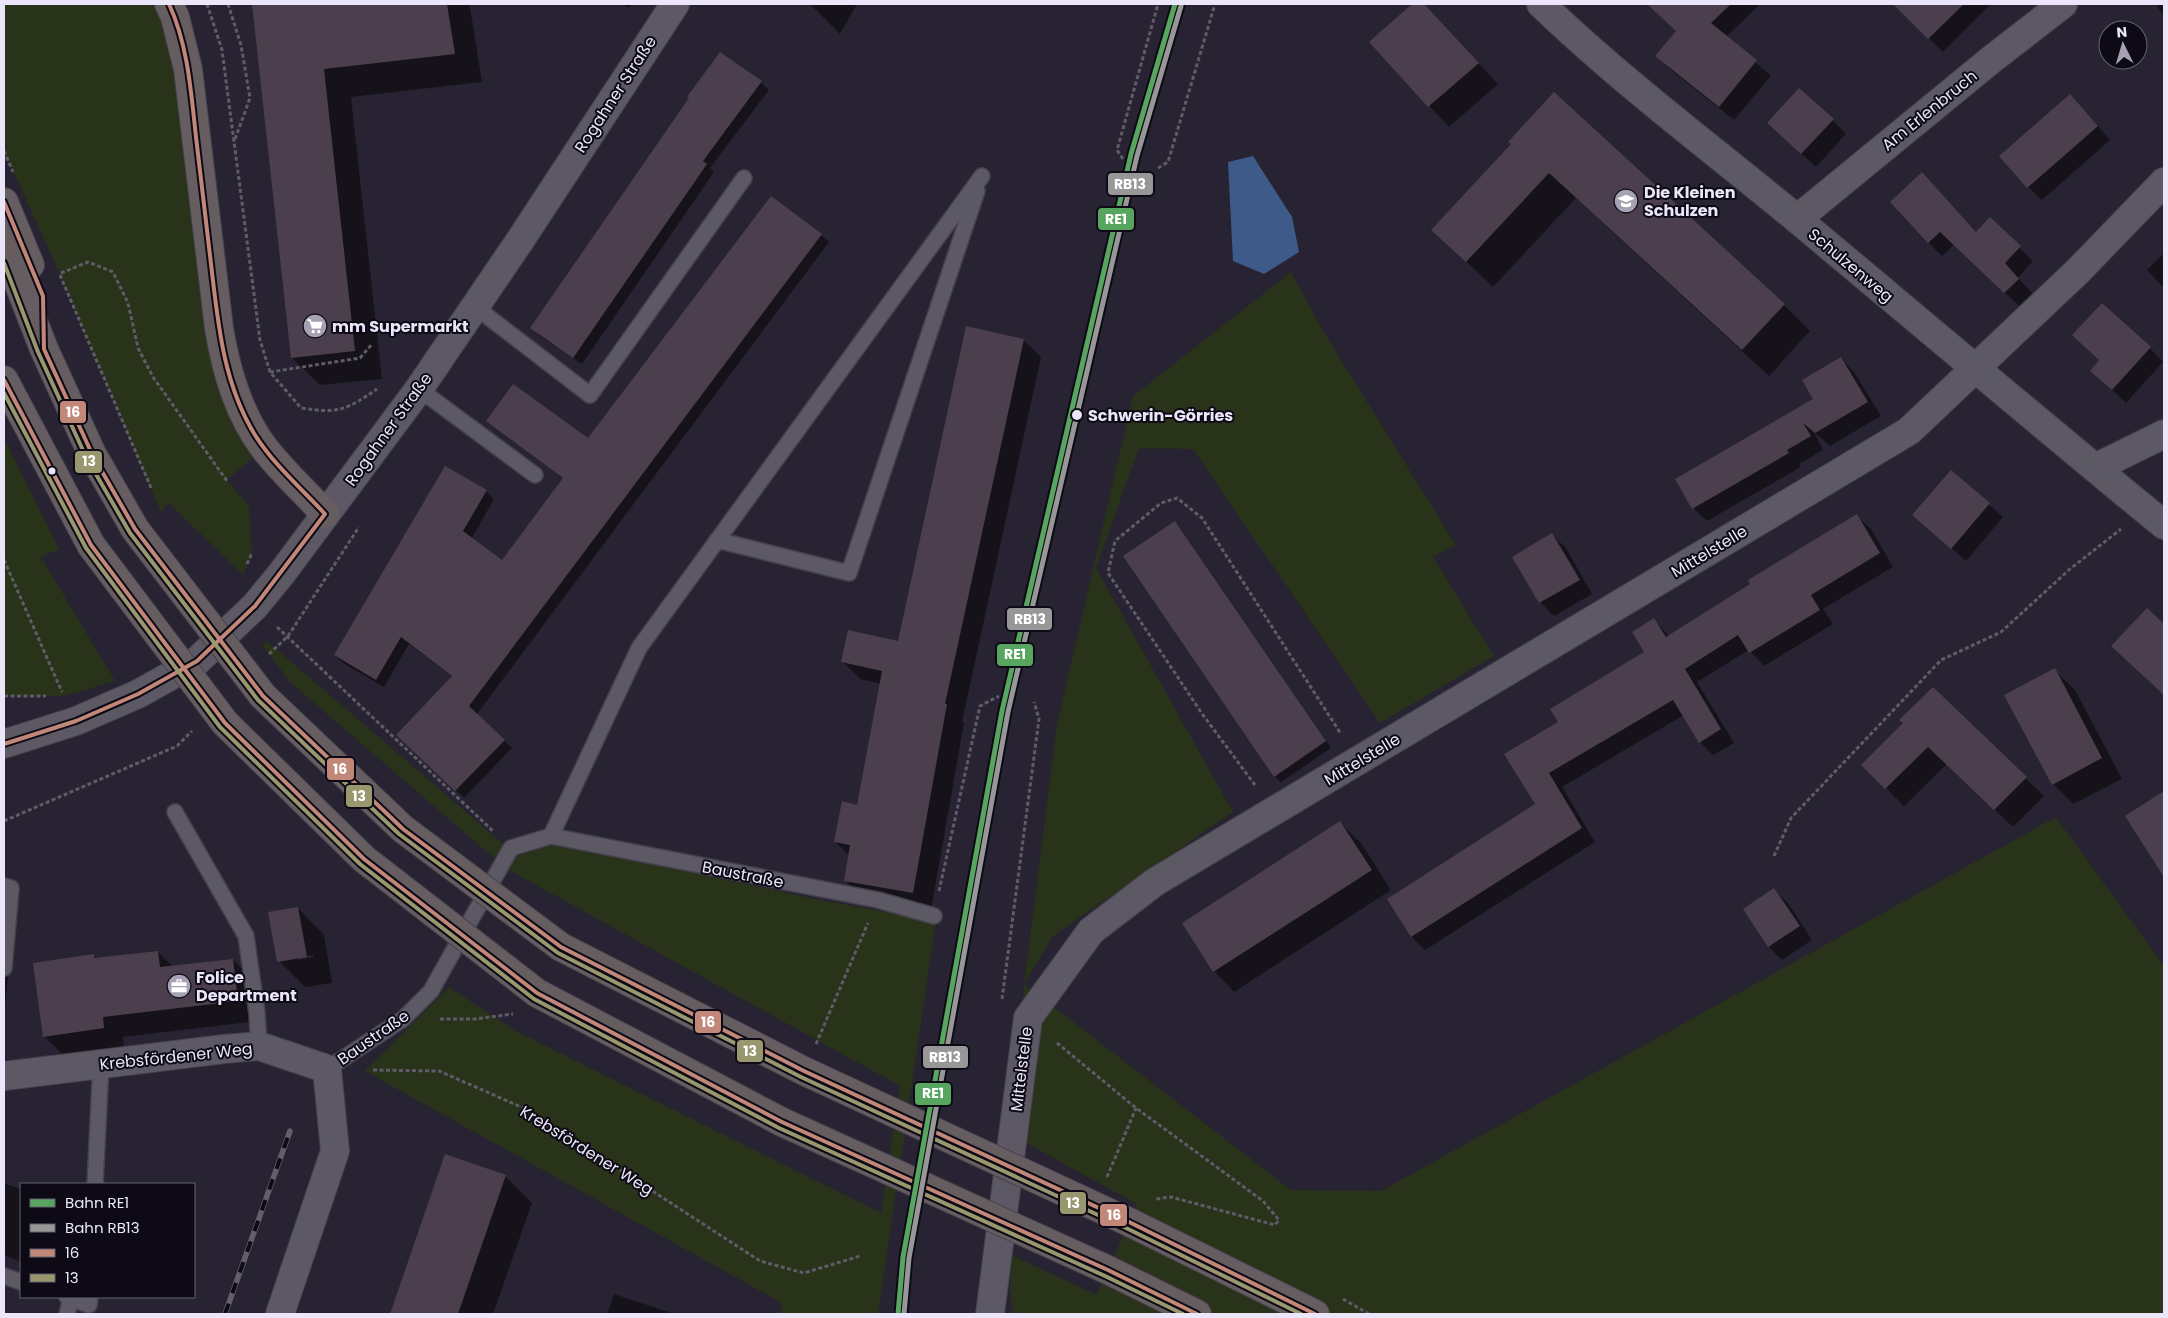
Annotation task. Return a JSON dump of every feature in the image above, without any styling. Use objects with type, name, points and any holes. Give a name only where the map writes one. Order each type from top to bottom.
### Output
[{"type":"highway","points":[[169,4],[175,17],[188,69],[218,318],[226,366],[239,403],[264,448],[325,514]]},
{"type":"highway","points":[[4,202],[43,296],[44,349]]},
{"type":"highway","points":[[4,246],[44,349],[92,454],[135,529],[263,696],[404,829],[561,947],[808,1062],[1315,1314]]},
{"type":"highway","points":[[4,380],[91,545],[225,723],[364,859],[537,993],[782,1122],[1108,1270],[1197,1314]]},
{"type":"street","name":"Rogahner Straße","points":[[4,744],[76,721],[138,694],[197,661],[255,606],[282,573],[419,389],[674,4]]},
{"type":"street","name":"Schulzenweg","points":[[1540,4],[1585,46],[1797,219],[1974,369],[2155,517]]},
{"type":"street","name":"Am Erlenbruch","points":[[1797,219],[1992,59],[2063,4]]},
{"type":"street","points":[[1974,369],[2078,271],[2164,182]]},
{"type":"street","name":"Mittelstelle","points":[[990,1314],[1028,1018],[1091,932],[1154,882],[1910,431],[1974,369]]},
{"type":"street","points":[[2095,468],[2164,434]]},
{"type":"street","name":"Krebsfördener Weg","points":[[4,1070],[101,1064],[259,1046],[327,1069]]},
{"type":"street","name":"Baustraße","points":[[280,1314],[335,1151],[327,1069]]},
{"type":"lane","points":[[551,836],[639,648],[717,540],[982,176],[848,573],[717,540]]},
{"type":"lane","points":[[474,306],[590,395],[744,178]]},
{"type":"lane","points":[[419,389],[535,475]]},
{"type":"lane","points":[[175,812],[246,936],[257,1013],[259,1046]]},
{"type":"lane","name":"Baustraße","points":[[327,1069],[403,1019],[431,991],[512,848],[551,836],[878,900],[934,916]]},
{"type":"lane","points":[[4,886],[11,888],[4,968]]},
{"type":"lane","points":[[95,1183],[101,1064]]},
{"type":"lane","points":[[4,1276],[20,1282]]},
{"type":"lane","points":[[67,1314],[69,1298],[89,1305],[90,1298]]},
{"type":"path","points":[[207,4],[222,50],[260,340],[270,372],[301,408],[326,412],[348,407],[383,386]]},
{"type":"path","points":[[228,4],[241,45],[250,98],[234,143]]},
{"type":"path","points":[[1122,160],[1117,150],[1158,4]]},
{"type":"path","points":[[1158,168],[1168,162],[1215,4]]},
{"type":"path","points":[[4,151],[16,178]]},
{"type":"path","points":[[60,274],[88,262],[113,272],[128,303],[138,348],[153,378],[227,480]]},
{"type":"path","points":[[56,265],[153,493]]},
{"type":"path","points":[[270,372],[360,358],[372,344]]},
{"type":"path","points":[[1274,812],[1203,714],[1108,573],[1115,540],[1161,503],[1177,498],[1202,518],[1359,761]]},
{"type":"path","points":[[1774,856],[1791,818],[1940,660],[2001,632],[2070,569],[2155,517]]},
{"type":"path","points":[[4,560],[64,696],[56,696]]},
{"type":"path","points":[[255,606],[512,848]]},
{"type":"path","points":[[4,696],[47,696]]},
{"type":"path","points":[[934,916],[980,706],[999,696]]},
{"type":"path","points":[[1034,702],[1038,719],[1002,1000],[1028,1018],[1136,1108],[1263,1201],[1279,1220],[1275,1225],[1171,1197],[1155,1199],[1151,1205]]},
{"type":"path","points":[[808,1062],[878,900]]},
{"type":"path","points":[[403,1019],[475,1019],[518,1013]]},
{"type":"path","name":"Krebsfördener Weg","points":[[327,1069],[439,1071],[510,1102],[545,1121],[760,1261],[804,1272],[860,1256]]},
{"type":"path","points":[[1106,1180],[1136,1108]]},
{"type":"green space","points":[[4,4],[169,4],[219,328],[264,448],[227,480],[249,506],[252,553],[243,575],[169,503],[161,512],[60,274],[4,151]]},
{"type":"green space","points":[[1291,272],[1323,331],[1456,545],[1433,557],[1494,656],[1380,723],[1193,449],[1139,448],[1096,568],[1233,812],[1053,936],[1024,984],[1057,724],[1133,396]]},
{"type":"green space","points":[[4,438],[59,549],[41,557],[115,681],[64,696],[4,696]]},
{"type":"green space","points":[[267,641],[517,856],[556,843],[820,900],[936,921],[878,1314],[780,1314],[782,1303],[365,1071],[449,987],[514,1030],[881,1213],[900,1086],[507,869],[290,682],[262,645]]},
{"type":"green space","points":[[2056,817],[2164,966],[2164,1314],[1013,1314],[1010,1288],[1011,1255],[1097,1295],[1137,1204],[1017,1138],[1024,984],[1291,1190],[1381,1191]]},
{"type":"water","points":[[1253,156],[1292,217],[1299,252],[1264,274],[1233,261],[1228,162]]},
{"type":"building","points":[[252,4],[447,4],[455,54],[324,69],[355,351],[291,358]]},
{"type":"building","points":[[1412,4],[1424,4],[1479,63],[1428,107],[1369,42]]},
{"type":"building","points":[[1647,4],[1731,4],[1711,23],[1757,60],[1719,107],[1655,56],[1676,31]]},
{"type":"building","points":[[1893,4],[1964,4],[1928,39]]},
{"type":"building","points":[[720,52],[762,81],[703,161],[707,164],[573,358],[530,328],[689,98],[687,97]]},
{"type":"building","points":[[1799,88],[1834,119],[1801,154],[1767,123]]},
{"type":"building","name":"Die Kleinen Schulzen","points":[[1554,92],[1785,304],[1742,350],[1549,173],[1466,262],[1431,230],[1511,144],[1508,142]]},
{"type":"building","points":[[2070,94],[2098,126],[2027,188],[1999,156]]},
{"type":"building","points":[[1922,172],[1976,232],[1990,217],[2021,246],[2005,263],[2019,279],[2004,293],[1940,232],[1928,243],[1890,202]]},
{"type":"building","points":[[771,196],[822,234],[469,706],[505,740],[455,791],[396,735],[452,676],[401,637],[376,680],[334,655],[445,466],[487,490],[463,531],[502,560],[563,478],[486,421],[513,384],[588,438]]},
{"type":"building","points":[[2102,303],[2151,347],[2112,390],[2090,371],[2099,360],[2072,335]]},
{"type":"building","points":[[966,326],[1024,339],[945,704],[947,704],[913,893],[844,881],[850,845],[834,842],[842,801],[857,805],[882,671],[841,662],[848,630],[898,641]]},
{"type":"building","points":[[1841,357],[1868,402],[1815,433],[1803,423],[1811,436],[1787,450],[1789,453],[1692,509],[1675,479],[1813,399],[1802,380]]},
{"type":"building","points":[[1951,470],[1990,503],[1951,549],[1912,515]]},
{"type":"building","points":[[1857,514],[1880,553],[1811,595],[1820,610],[1749,653],[1738,635],[1685,669],[1721,729],[1699,743],[1673,700],[1549,773],[1582,828],[1411,937],[1387,899],[1535,804],[1504,754],[1558,722],[1550,709],[1644,652],[1632,632],[1654,618],[1666,637],[1750,584],[1748,580]]},
{"type":"building","points":[[1175,521],[1326,741],[1274,777],[1123,556]]},
{"type":"building","points":[[1552,533],[1580,580],[1539,603],[1512,557]]},
{"type":"building","points":[[2147,608],[2164,624],[2164,695],[2111,646]]},
{"type":"building","points":[[2055,668],[2102,758],[2052,785],[2004,695]]},
{"type":"building","points":[[1933,687],[2027,777],[1994,810],[1928,747],[1885,789],[1861,765],[1903,723],[1899,720]]},
{"type":"building","points":[[2164,791],[2164,877],[2125,816]]},
{"type":"building","points":[[1340,821],[1372,870],[1213,972],[1182,923]]},
{"type":"building","points":[[1774,888],[1800,926],[1768,947],[1743,909]]},
{"type":"building","points":[[298,907],[307,957],[277,962],[268,912]]},
{"type":"building","points":[[158,951],[160,967],[233,959],[238,1001],[103,1017],[104,1028],[43,1037],[33,963],[94,954],[94,958]]},
{"type":"building","points":[[445,1154],[506,1175],[458,1314],[390,1314]]},
{"type":"railway","points":[[225,1314],[290,1131]]},
{"type":"rail line","name":"RE1","points":[[898,1314],[903,1257],[1002,711],[1131,154],[1175,4]]},
{"type":"rail line","name":"RB13","points":[[904,1314],[909,1258],[1008,712],[1137,156],[1181,6]]},
{"type":"transit line","name":"16","points":[[4,744],[76,721],[138,694],[197,661],[255,606],[325,514],[262,446],[244,415],[229,374],[216,308],[188,69],[181,36],[169,4]]},
{"type":"transit line","name":"16","points":[[4,202],[43,296],[44,349],[92,454],[135,529],[263,696],[403,829],[561,947],[804,1071],[1129,1222],[1315,1314]]},
{"type":"transit line","name":"13","points":[[4,263],[38,352],[86,457],[130,533],[258,700],[399,834],[558,953],[801,1077],[1126,1228],[1301,1314]]},
{"type":"transit line","name":"16","points":[[4,380],[91,545],[225,723],[364,859],[537,993],[782,1122],[1108,1270],[1197,1314]]},
{"type":"transit line","name":"13","points":[[4,393],[86,548],[220,727],[360,864],[534,999],[779,1128],[1105,1276],[1183,1314]]},
{"type":"place","name":"Die Kleinen Schulzen","points":[[1626,201]]},
{"type":"place","name":"mm Supermarkt","points":[[315,326]]},
{"type":"place","name":"Schwerin-Görries","points":[[1077,415]]},
{"type":"place","name":"Folice Department","points":[[179,986]]}]
